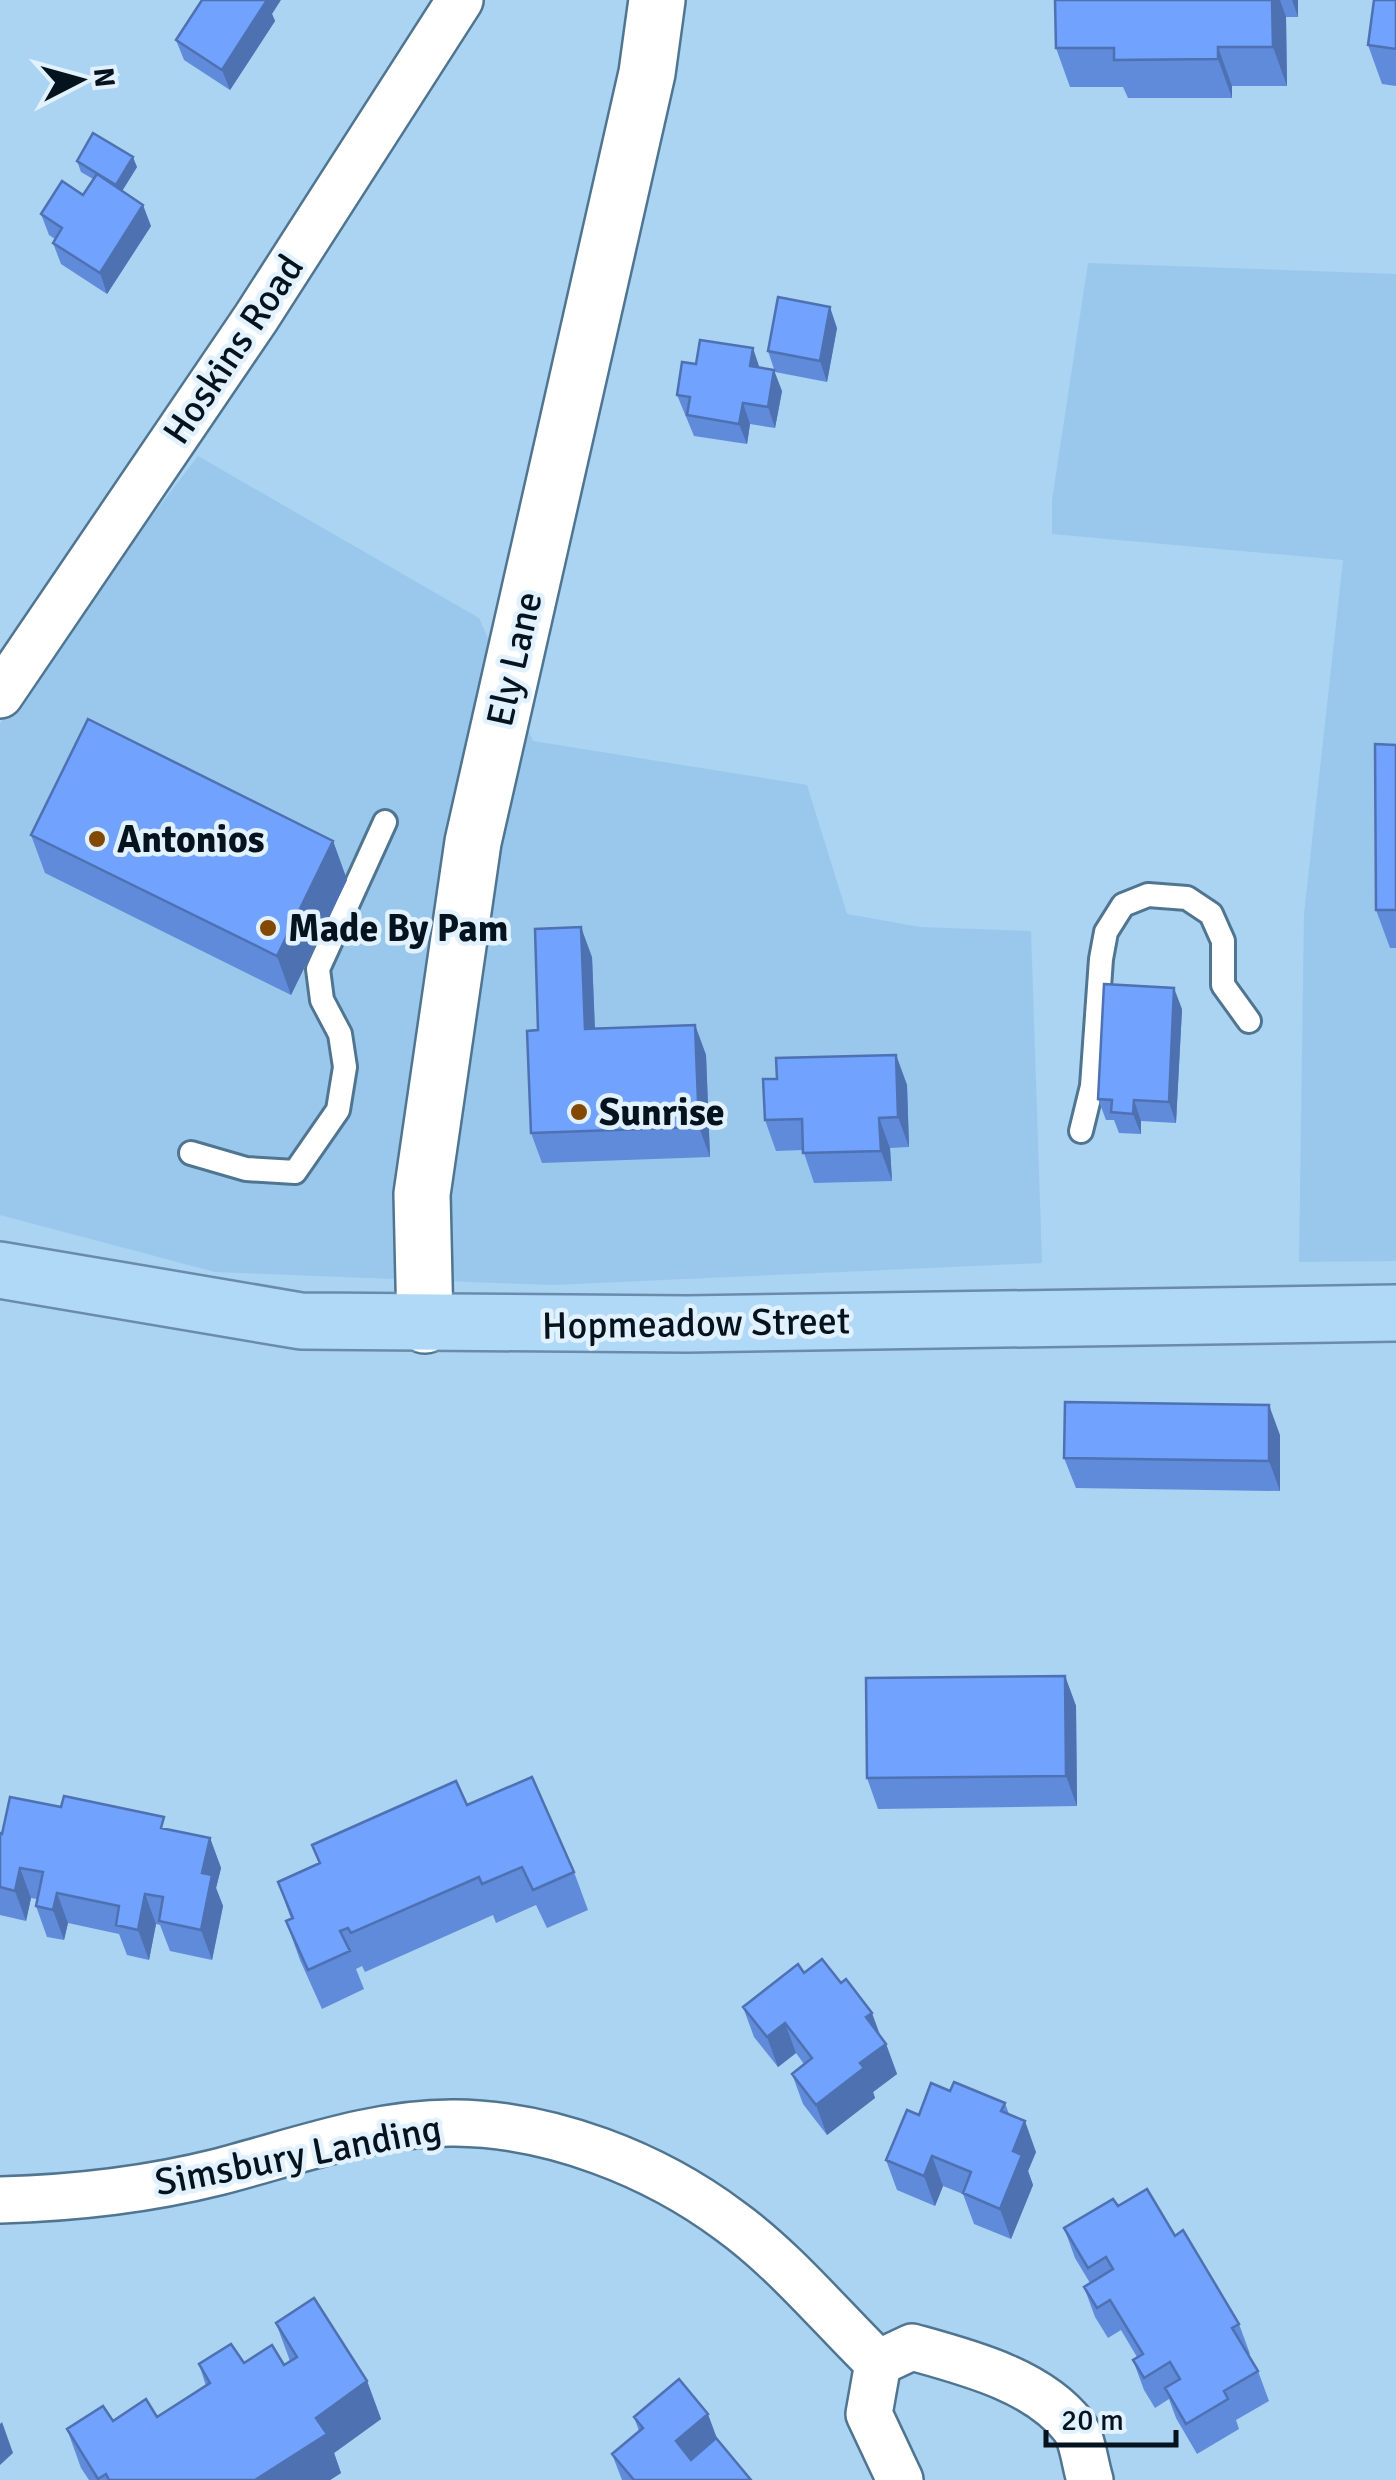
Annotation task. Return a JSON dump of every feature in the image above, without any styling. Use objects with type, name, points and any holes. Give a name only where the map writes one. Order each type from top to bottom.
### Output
[{"type":"highway","name":"Hopmeadow Street","points":[[0,1270],[301,1322],[426,1325],[1396,1313]]},
{"type":"street","name":"Hoskins Road","points":[[0,695],[256,318],[460,0]]},
{"type":"street","name":"Ely Lane","points":[[426,1325],[422,1194],[473,842],[646,72],[657,0]]},
{"type":"street","name":"Simsbury Landing","points":[[0,2200],[83,2198],[212,2173],[407,2126],[456,2123],[520,2130],[594,2149],[676,2184],[733,2223],[878,2363]]},
{"type":"street","points":[[900,2480],[870,2414],[878,2363],[912,2347],[962,2360],[1031,2391],[1075,2428],[1090,2480]]},
{"type":"lane","points":[[191,1153],[246,1170],[295,1172],[324,1135],[338,1110],[345,1068],[340,1034],[322,1000],[318,969],[385,822]]},
{"type":"lane","points":[[1081,1130],[1092,1086],[1106,932],[1123,905],[1148,894],[1187,898],[1211,914],[1223,941],[1223,985],[1249,1020]]},
{"type":"shaded area","points":[[1088,263],[1396,274],[1396,1261],[1299,1262],[1304,914],[1343,560],[1052,534],[1052,500]]},
{"type":"shaded area","points":[[198,456],[479,618],[533,741],[807,785],[847,914],[920,927],[1031,931],[1042,1263],[552,1285],[215,1272],[0,1215],[0,724],[10,702]]},
{"type":"building","points":[[202,0],[267,0],[222,70],[176,40]]},
{"type":"building","points":[[1055,0],[1272,0],[1273,47],[1218,47],[1218,59],[1114,60],[1114,48],[1056,48]]},
{"type":"building","points":[[1374,0],[1396,0],[1396,49],[1368,45]]},
{"type":"building","points":[[93,133],[133,157],[116,185],[77,161]]},
{"type":"building","points":[[97,174],[143,205],[100,273],[53,243],[62,228],[41,214],[62,181],[83,195]]},
{"type":"building","points":[[778,297],[830,307],[820,361],[768,351]]},
{"type":"building","points":[[700,340],[753,348],[750,366],[774,370],[768,407],[743,403],[739,424],[687,415],[690,397],[677,395],[682,362],[696,364]]},
{"type":"building","points":[[88,719],[333,841],[277,956],[31,835]]},
{"type":"building","points":[[1375,744],[1396,745],[1396,910],[1376,910]]},
{"type":"building","points":[[581,927],[585,1029],[695,1025],[699,1127],[531,1133],[527,1031],[538,1030],[535,929]]},
{"type":"building","points":[[1104,984],[1174,988],[1169,1102],[1134,1100],[1133,1114],[1111,1112],[1112,1100],[1098,1099]]},
{"type":"building","points":[[896,1055],[898,1117],[879,1118],[881,1151],[803,1153],[802,1119],[765,1120],[763,1079],[777,1079],[776,1058]]},
{"type":"building","points":[[1065,1402],[1269,1405],[1269,1461],[1064,1458]]},
{"type":"building","points":[[1065,1676],[1066,1776],[867,1778],[866,1678]]},
{"type":"building","points":[[532,1777],[574,1872],[533,1890],[522,1867],[482,1884],[479,1877],[351,1933],[348,1928],[340,1931],[350,1951],[308,1970],[286,1921],[293,1918],[278,1882],[320,1863],[312,1845],[456,1781],[467,1805]]},
{"type":"building","points":[[64,1796],[164,1817],[161,1828],[210,1838],[202,1873],[212,1875],[201,1930],[159,1921],[163,1897],[145,1894],[138,1930],[116,1925],[119,1906],[57,1893],[53,1910],[36,1906],[43,1872],[20,1868],[15,1891],[0,1887],[0,1833],[10,1797],[61,1807]]},
{"type":"building","points":[[822,1959],[841,1983],[846,1979],[872,2013],[866,2017],[886,2044],[860,2063],[864,2068],[816,2105],[792,2074],[812,2058],[785,2023],[767,2037],[743,2007],[798,1964],[804,1973]]},
{"type":"building","points":[[954,2082],[1005,2103],[1001,2111],[1025,2121],[1013,2151],[1022,2155],[1000,2209],[963,2193],[971,2172],[932,2156],[924,2176],[886,2160],[907,2110],[919,2115],[931,2083],[950,2091]]},
{"type":"building","points":[[1147,2189],[1175,2236],[1183,2230],[1239,2324],[1232,2328],[1258,2371],[1224,2391],[1228,2399],[1186,2424],[1165,2388],[1180,2379],[1170,2362],[1144,2378],[1133,2360],[1143,2354],[1110,2300],[1097,2308],[1084,2287],[1113,2269],[1106,2257],[1088,2268],[1064,2228],[1113,2199],[1118,2206]]},
{"type":"building","points":[[314,2298],[367,2381],[316,2418],[327,2434],[255,2480],[109,2480],[106,2474],[98,2479],[67,2429],[103,2406],[113,2421],[146,2399],[157,2417],[210,2383],[199,2364],[231,2344],[244,2363],[272,2345],[284,2365],[297,2357],[276,2323]]},
{"type":"building","points":[[679,2379],[708,2414],[676,2441],[691,2460],[716,2438],[751,2480],[634,2480],[612,2454],[643,2428],[634,2417]]},
{"type":"place","name":"Antonios","points":[[97,839]]},
{"type":"place","name":"Made By Pam","points":[[268,928]]},
{"type":"place","name":"Sunrise","points":[[579,1112]]}]
